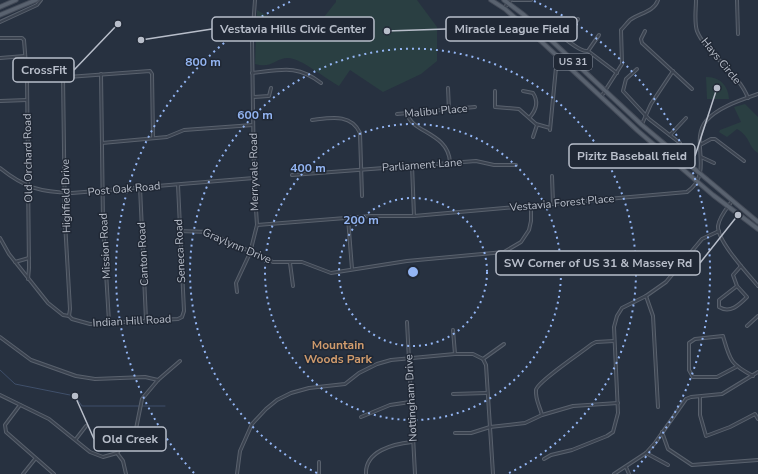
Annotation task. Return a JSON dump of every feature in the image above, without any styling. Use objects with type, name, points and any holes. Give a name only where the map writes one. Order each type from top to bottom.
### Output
[{"type":"main road","points":[[0,7],[16,0]]},
{"type":"main road","points":[[0,15],[36,0]]},
{"type":"main road","name":"US 31","points":[[491,0],[504,8],[638,132],[758,230]]},
{"type":"main road","name":"US 31","points":[[504,0],[511,1],[562,52],[641,125],[758,222]]},
{"type":"main road","points":[[557,58],[562,52]]},
{"type":"street","points":[[0,22],[37,5],[41,0]]},
{"type":"street","name":"Merryvale Road","points":[[237,292],[236,283],[250,253],[257,225],[254,178],[252,73],[252,26],[256,0]]},
{"type":"street","points":[[504,8],[511,1],[530,0]]},
{"type":"street","points":[[600,98],[622,64],[621,30],[630,20],[656,5],[658,0]]},
{"type":"street","name":"Hays Circle","points":[[696,0],[697,27],[700,37],[728,68],[748,98]]},
{"type":"street","points":[[737,0],[738,34]]},
{"type":"street","points":[[565,38],[578,19]]},
{"type":"street","points":[[545,21],[565,38],[582,50],[588,51],[617,73]]},
{"type":"street","points":[[645,31],[641,39],[642,43],[692,89]]},
{"type":"street","points":[[588,51],[599,35]]},
{"type":"street","name":"Old Orchard Road","points":[[0,38],[22,38],[24,40],[27,80],[29,184],[28,279]]},
{"type":"street","points":[[0,58],[25,56]]},
{"type":"street","points":[[495,92],[495,107],[513,108],[537,124],[550,129],[557,58]]},
{"type":"street","points":[[252,73],[292,69],[307,74],[321,83]]},
{"type":"street","points":[[637,69],[626,80],[623,91],[646,116],[680,143]]},
{"type":"street","points":[[27,80],[150,71],[152,74],[153,138]]},
{"type":"street","points":[[641,125],[650,104],[673,71]]},
{"type":"street","name":"Mission Road","points":[[101,74],[103,190],[109,322]]},
{"type":"street","name":"Highfield Drive","points":[[63,77],[66,192],[65,222],[70,309],[69,316]]},
{"type":"street","points":[[253,97],[269,96],[271,88]]},
{"type":"street","points":[[448,88],[449,110]]},
{"type":"street","points":[[523,91],[533,93],[536,97],[536,106],[530,118]]},
{"type":"street","points":[[698,182],[700,174],[701,132],[707,120],[717,112],[758,94]]},
{"type":"street","points":[[0,101],[27,100]]},
{"type":"street","name":"Malibu Place","points":[[397,114],[475,107]]},
{"type":"street","points":[[407,113],[410,120],[446,147],[450,162]]},
{"type":"street","points":[[312,120],[342,118],[354,123],[360,133],[362,196]]},
{"type":"street","points":[[670,135],[686,118]]},
{"type":"street","points":[[533,137],[537,124]]},
{"type":"street","points":[[102,143],[170,136],[184,130],[253,125]]},
{"type":"street","points":[[700,145],[711,139],[715,139],[744,161]]},
{"type":"street","points":[[701,157],[714,163]]},
{"type":"street","name":"Parliament Lane","points":[[292,175],[450,162],[476,161],[494,165],[516,165]]},
{"type":"street","points":[[412,165],[414,216]]},
{"type":"street","name":"Post Oak Road","points":[[0,168],[21,183],[29,184],[34,189],[54,193],[178,185],[254,178]]},
{"type":"street","points":[[552,176],[553,204]]},
{"type":"street","name":"Vestavia Forest Place","points":[[257,225],[348,218],[414,216],[687,192],[698,182]]},
{"type":"street","name":"Seneca Road","points":[[178,185],[184,311],[182,317]]},
{"type":"street","name":"Canton Road","points":[[140,187],[146,320]]},
{"type":"street","points":[[732,201],[719,222],[718,231],[728,249],[758,286]]},
{"type":"street","name":"Graylynn Drive","points":[[179,231],[208,232],[249,250],[250,253],[273,262],[302,262],[331,273],[352,268],[388,263],[504,252],[520,242],[529,230],[531,221],[530,206]]},
{"type":"street","points":[[348,218],[352,268]]},
{"type":"street","points":[[544,459],[610,434],[616,424],[618,403],[614,341],[615,322],[619,312],[626,305],[646,296],[666,282],[702,238],[718,231]]},
{"type":"street","name":"Indian Hill Road","points":[[0,238],[28,279],[54,308],[63,315],[69,316],[72,319],[83,323],[114,323],[178,319],[182,317]]},
{"type":"street","points":[[15,262],[29,258]]},
{"type":"street","points":[[290,263],[293,286]]},
{"type":"street","points":[[737,286],[719,300],[719,308],[734,308],[747,297],[737,286],[733,275],[741,266]]},
{"type":"street","points":[[646,296],[653,316],[658,407]]},
{"type":"street","points":[[748,326],[758,316]]},
{"type":"street","name":"Nottingham Drive","points":[[407,322],[412,442],[415,474]]},
{"type":"street","points":[[453,330],[455,354]]},
{"type":"street","points":[[736,367],[717,377],[694,377],[689,370],[689,343],[695,339],[723,336],[728,353],[736,367],[753,376]]},
{"type":"street","points":[[0,337],[31,360],[76,376],[95,379],[145,377],[158,380]]},
{"type":"street","points":[[542,415],[536,389],[542,381],[592,344],[596,342],[614,341]]},
{"type":"street","points":[[483,359],[504,344]]},
{"type":"street","points":[[237,474],[240,451],[248,431],[266,409],[277,400],[292,393],[309,388],[345,384],[359,373],[377,364],[409,358],[455,354],[473,354],[483,359],[487,373],[493,474]]},
{"type":"street","points":[[0,395],[20,405],[24,405],[48,419],[96,455],[103,457],[117,453],[136,429],[142,399],[158,380],[180,361]]},
{"type":"street","points":[[614,474],[646,453],[682,403],[692,397],[722,394],[758,372]]},
{"type":"street","points":[[452,394],[487,393]]},
{"type":"street","points":[[700,397],[700,415],[706,436],[730,427],[755,414],[758,419]]},
{"type":"street","points":[[361,417],[390,405],[410,402]]},
{"type":"street","points":[[455,434],[471,433],[490,426],[525,423],[542,415],[572,406],[618,403]]},
{"type":"street","points":[[20,405],[6,423],[6,432],[35,459],[54,474]]},
{"type":"street","points":[[76,439],[86,426]]},
{"type":"street","points":[[662,432],[668,449],[692,465],[758,460]]},
{"type":"street","points":[[366,474],[366,467],[370,458],[379,452],[401,443],[412,442]]},
{"type":"street","points":[[117,453],[123,461],[126,474]]},
{"type":"street","points":[[646,453],[668,465]]},
{"type":"street","points":[[23,474],[35,459]]},
{"type":"street","points":[[318,462],[319,474]]},
{"type":"street","points":[[626,467],[629,474]]},
{"type":"green space","points":[[336,0],[417,0],[437,27],[437,61],[421,74],[383,92],[350,70],[339,86],[300,61],[293,59],[284,58],[266,65],[255,64],[257,10],[300,35],[305,34],[315,27],[336,2]]},
{"type":"green space","points":[[706,77],[719,80],[725,86],[729,99],[707,99]]},
{"type":"green space","points":[[745,104],[758,117],[758,153],[752,148],[745,135],[737,129],[727,137],[719,132],[720,130],[741,122],[734,107]]},
{"type":"waterway","points":[[0,370],[15,384],[75,396],[82,406],[165,406]]},
{"type":"place","name":"CrossFit","points":[[118,24]]},
{"type":"place","name":"Miracle League Field","points":[[387,31]]},
{"type":"place","name":"Vestavia Hills Civic Center","points":[[141,40]]},
{"type":"place","name":"Pizitz Baseball field","points":[[717,88]]},
{"type":"place","name":"SW Corner of US 31 & Massey Rd","points":[[738,215]]},
{"type":"place","name":"Old Creek","points":[[75,396]]},
{"type":"district","name":"Mountain Woods Park","points":[[338,352]]}]
